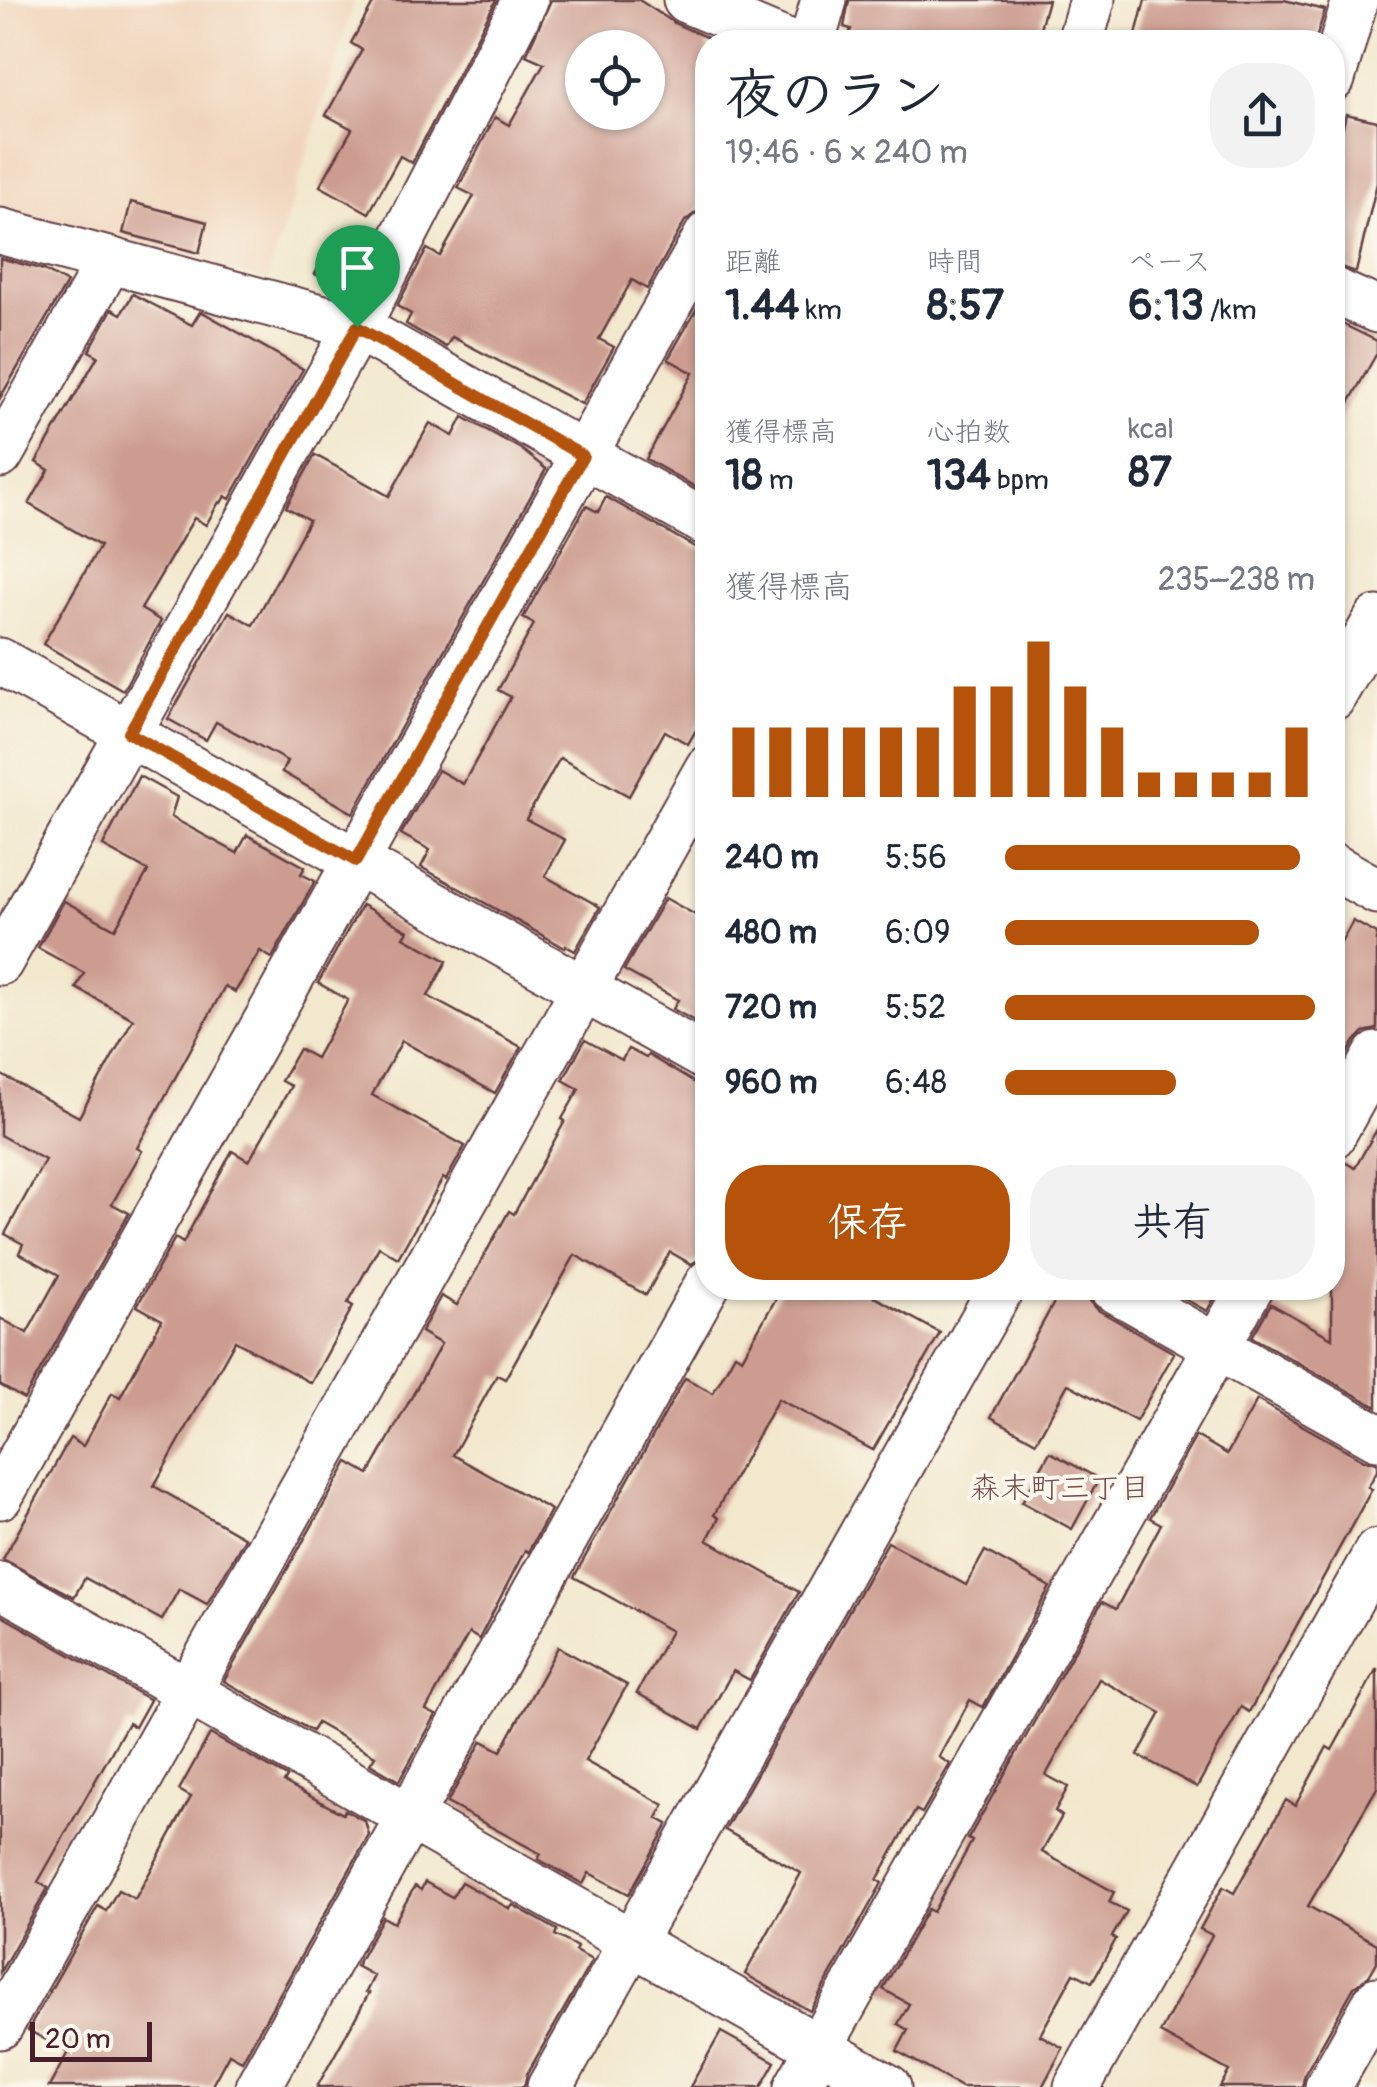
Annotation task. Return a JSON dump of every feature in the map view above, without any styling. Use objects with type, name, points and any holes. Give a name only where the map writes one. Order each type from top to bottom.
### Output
[{"type":"street","points":[[0,962],[357,327],[525,0]]},
{"type":"street","points":[[686,0],[757,30]]},
{"type":"street","points":[[815,30],[824,0]]},
{"type":"street","points":[[1083,30],[1092,0]]},
{"type":"street","points":[[1345,34],[1355,0]]},
{"type":"street","points":[[0,231],[357,327],[695,517]]},
{"type":"street","points":[[0,1496],[695,257]]},
{"type":"street","points":[[0,456],[110,260]]},
{"type":"street","points":[[1345,296],[1377,310]]},
{"type":"street","points":[[1345,675],[1377,620]]},
{"type":"street","points":[[0,661],[695,1052]]},
{"type":"street","points":[[0,2026],[695,791]]},
{"type":"street","points":[[1345,873],[1377,891]]},
{"type":"street","points":[[1345,1113],[1377,1055]]},
{"type":"street","points":[[258,2087],[698,1300]]},
{"type":"street","points":[[550,2087],[995,1300]]},
{"type":"street","points":[[1133,1300],[1377,1437]]},
{"type":"street","points":[[797,2087],[1243,1300]]},
{"type":"street","points":[[1077,2087],[1377,1552]]},
{"type":"street","points":[[0,1585],[888,2087]]},
{"type":"street","points":[[1328,2087],[1377,2000]]},
{"type":"shaded area","points":[[0,0],[355,0],[267,281],[0,209]]},
{"type":"building","points":[[375,0],[496,0],[412,163],[400,156],[369,213],[320,186],[352,129],[326,115],[362,50],[351,43]]},
{"type":"building","points":[[551,0],[639,0],[695,32],[695,213],[685,221],[647,289],[632,280],[599,339],[614,347],[582,404],[452,337],[446,347],[406,324],[411,314],[397,306],[427,249],[440,256],[474,196],[458,188],[495,117],[509,125],[544,63],[526,55]]},
{"type":"building","points":[[849,0],[1048,0],[1039,30],[844,27]]},
{"type":"building","points":[[1145,0],[1284,0],[1325,10],[1319,30],[1137,30]]},
{"type":"building","points":[[1346,114],[1377,121],[1377,183],[1356,272],[1345,268]]},
{"type":"building","points":[[131,202],[207,222],[199,253],[123,233]]},
{"type":"building","points":[[332,244],[362,261],[346,291],[315,274]]},
{"type":"building","points":[[0,258],[44,270],[67,283],[0,398]]},
{"type":"building","points":[[133,294],[192,325],[200,312],[204,313],[303,369],[230,499],[225,496],[219,502],[206,525],[194,518],[141,609],[161,621],[123,690],[43,644],[100,546],[29,504],[49,470],[36,462],[98,356],[89,351],[112,309],[121,314]]},
{"type":"building","points":[[695,312],[695,487],[646,459],[693,373],[668,359]]},
{"type":"building","points":[[1345,325],[1377,341],[1377,353],[1345,410]]},
{"type":"building","points":[[463,417],[521,449],[546,469],[353,813],[282,772],[287,761],[216,722],[206,740],[168,719],[229,612],[253,625],[309,520],[286,507],[315,455],[389,496],[430,423],[453,436]]},
{"type":"building","points":[[606,497],[695,547],[695,732],[688,744],[665,731],[629,796],[560,758],[526,819],[565,840],[545,876],[600,907],[575,951],[421,867],[430,850],[401,834],[438,770],[463,784],[511,697],[498,690],[534,624],[523,618],[586,506],[598,512]]},
{"type":"building","points":[[139,776],[177,797],[171,817],[237,853],[247,835],[305,867],[301,874],[315,881],[272,958],[260,951],[235,992],[225,986],[137,1148],[142,1151],[112,1204],[129,1213],[24,1399],[0,1385],[0,1318],[27,1333],[59,1275],[19,1253],[23,1244],[5,1234],[45,1160],[0,1135],[0,1074],[79,1117],[133,1019],[76,988],[84,973],[38,948],[64,901],[115,929],[148,871],[103,846]]},
{"type":"building","points":[[665,898],[695,915],[695,1021],[673,1009],[678,1000],[624,970]]},
{"type":"building","points":[[362,905],[408,931],[404,937],[447,961],[428,996],[521,1047],[495,1093],[402,1041],[372,1095],[465,1146],[398,1258],[379,1247],[348,1303],[353,1306],[311,1383],[235,1341],[154,1486],[245,1538],[207,1604],[179,1589],[162,1620],[85,1578],[74,1597],[3,1559],[70,1438],[83,1446],[112,1393],[120,1397],[162,1320],[137,1306],[175,1238],[183,1243],[232,1151],[249,1161],[291,1086],[281,1081],[299,1049],[316,1058],[348,1000],[318,983]]},
{"type":"building","points":[[1353,921],[1377,934],[1377,1029],[1364,1032],[1345,1059],[1345,935]]},
{"type":"building","points":[[585,1040],[622,1060],[628,1049],[646,1058],[648,1055],[695,1083],[695,1262],[691,1264],[670,1252],[646,1295],[575,1255],[505,1379],[497,1375],[453,1455],[551,1510],[528,1552],[525,1550],[479,1639],[469,1633],[426,1710],[436,1715],[399,1781],[370,1764],[375,1756],[317,1723],[312,1731],[224,1681],[348,1462],[369,1474],[441,1344],[421,1332],[441,1296],[457,1305],[509,1211],[514,1214],[565,1121],[562,1119],[579,1089],[563,1080]]},
{"type":"building","points":[[1377,1129],[1377,1407],[1252,1337],[1271,1304],[1332,1338],[1332,1300],[1345,1300],[1345,1162],[1355,1168]]},
{"type":"building","points":[[775,1300],[880,1300],[940,1333],[873,1450],[778,1399],[714,1515],[719,1518],[707,1540],[799,1592],[750,1680],[733,1671],[701,1729],[637,1693],[671,1631],[574,1577],[685,1378],[713,1393],[735,1354],[742,1358]]},
{"type":"building","points":[[1055,1300],[1089,1300],[1098,1310],[1174,1353],[1136,1421],[1068,1384],[1036,1442],[991,1417]]},
{"type":"building","points":[[1187,1300],[1213,1300],[1207,1311]]},
{"type":"building","points":[[1257,1400],[1364,1460],[1377,1463],[1368,1487],[1372,1489],[1249,1712],[1241,1707],[1197,1787],[1138,1755],[1161,1713],[1099,1679],[1046,1775],[1068,1787],[1055,1811],[1062,1816],[1042,1852],[1114,1892],[1109,1902],[1127,1911],[1092,1982],[1074,1973],[1040,2035],[1063,2048],[1042,2087],[961,2087],[897,2051],[908,2030],[898,2024],[909,2004],[883,1989],[928,1909],[933,1912],[972,1841],[968,1839],[1102,1602],[1116,1609],[1161,1524],[1150,1518],[1196,1436],[1227,1454]]},
{"type":"building","points":[[1050,1452],[1099,1479],[1072,1529],[1022,1502]]},
{"type":"building","points":[[888,1542],[966,1585],[985,1551],[1050,1587],[983,1707],[970,1700],[939,1757],[950,1764],[922,1813],[916,1810],[877,1880],[882,1883],[810,2011],[745,1974],[801,1873],[725,1830]]},
{"type":"building","points":[[0,1615],[150,1700],[135,1727],[128,1723],[38,1882],[48,1888],[0,1972]]},
{"type":"building","points":[[558,1647],[627,1685],[585,1761],[664,1805],[657,1818],[668,1824],[629,1894],[589,1873],[583,1884],[538,1859],[541,1854],[447,1803],[482,1741],[501,1751]]},
{"type":"building","points":[[1377,1668],[1377,1788],[1308,1906],[1377,1944],[1377,1962],[1369,1976],[1354,1987],[1305,2074],[1302,2087],[1220,2087],[1229,2071],[1160,2033],[1212,1935],[1200,1929],[1223,1887],[1234,1893],[1286,1800],[1295,1806],[1327,1747],[1332,1750]]},
{"type":"building","points":[[210,1734],[287,1777],[284,1782],[343,1814],[345,1810],[365,1821],[369,1835],[242,2061],[229,2054],[211,2087],[49,2087],[68,2052],[28,2030],[98,1906],[106,1911],[118,1890],[135,1899],[191,1797],[179,1790]]},
{"type":"building","points":[[425,1882],[452,1897],[461,1882],[510,1909],[513,1905],[557,1930],[555,1935],[592,1960],[527,2074],[524,2087],[317,2087],[369,1993],[366,1992],[374,1976],[356,1966],[383,1917],[394,1923],[415,1886],[421,1890]]},
{"type":"building","points":[[721,2032],[775,2062],[761,2087],[690,2087]]},
{"type":"district","name":"森末町三丁目","points":[[1060,1488]]},
{"type":"route","points":[[357,327],[583,456],[356,861],[129,733],[357,327]]}]
